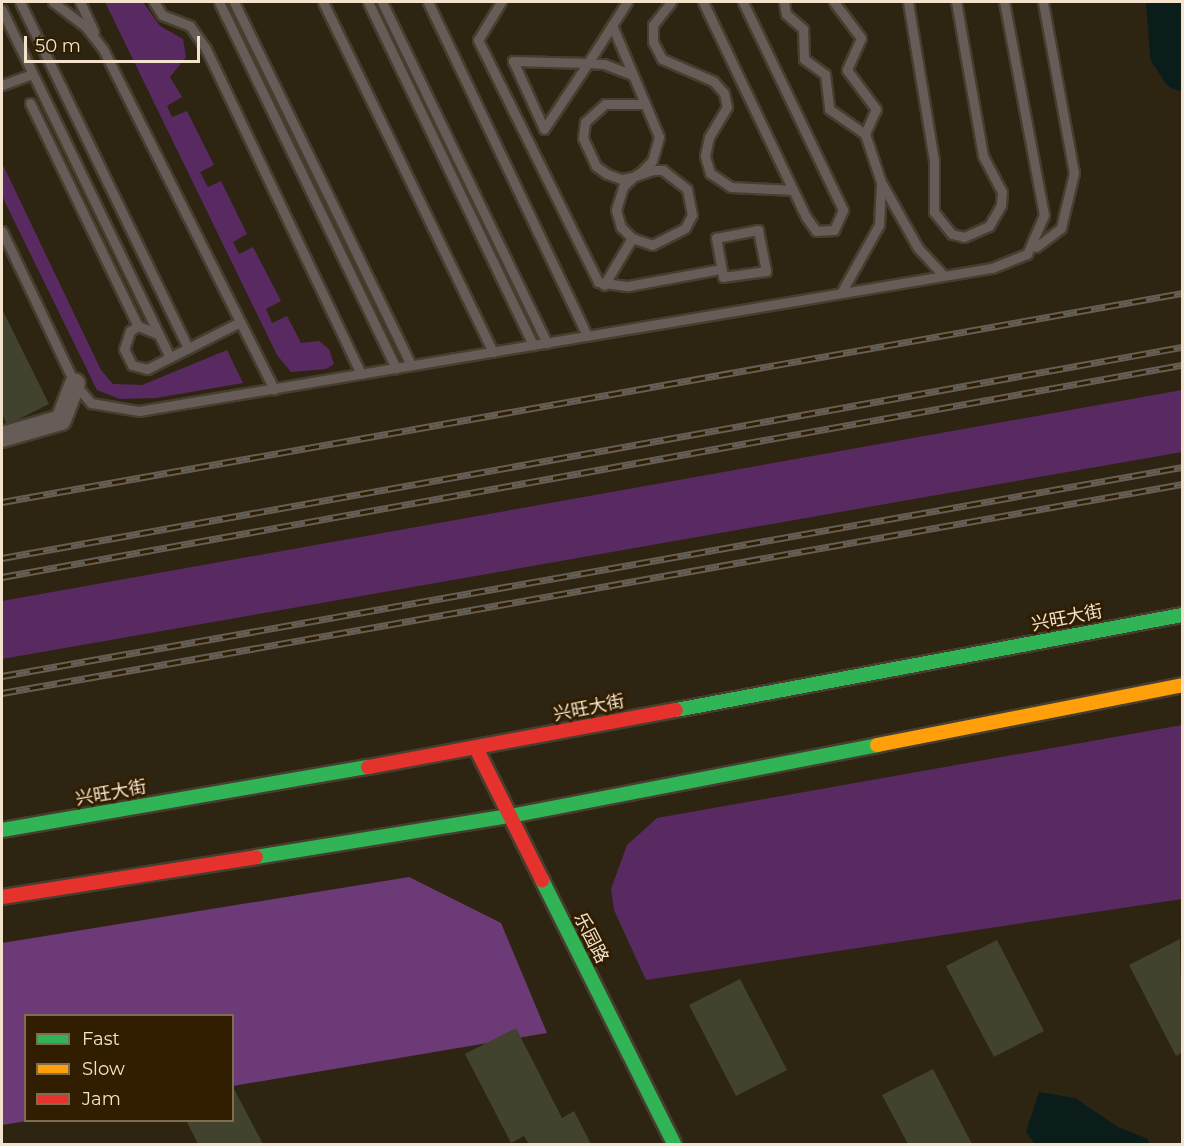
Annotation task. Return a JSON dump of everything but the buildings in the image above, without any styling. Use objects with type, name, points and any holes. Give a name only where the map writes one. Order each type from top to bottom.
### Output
[{"type":"main road","name":"兴旺大街","points":[[2,830],[477,748],[1182,615]]},
{"type":"main road","points":[[2,897],[510,816],[1182,685]]},
{"type":"main road","name":"乐园路","points":[[477,748],[674,1144]]},
{"type":"street","points":[[2,437],[61,420],[75,384]]},
{"type":"lane","points":[[20,2],[188,348]]},
{"type":"lane","points":[[53,2],[103,49]]},
{"type":"lane","points":[[80,2],[274,390]]},
{"type":"lane","points":[[154,2],[162,15],[189,26],[206,49],[361,374]]},
{"type":"lane","points":[[219,2],[396,368]]},
{"type":"lane","points":[[234,2],[411,365]]},
{"type":"lane","points":[[323,2],[493,352]]},
{"type":"lane","points":[[368,2],[533,345]]},
{"type":"lane","points":[[382,2],[547,343]]},
{"type":"lane","points":[[428,2],[587,336]]},
{"type":"lane","points":[[627,2],[588,63],[544,129],[513,61],[588,63],[631,74]]},
{"type":"lane","points":[[671,2],[653,25],[653,42],[662,59],[713,81],[724,93],[727,107],[709,137],[705,156],[710,173],[731,187],[793,190]]},
{"type":"lane","points":[[703,2],[793,190],[816,231],[840,225],[843,210],[743,2]]},
{"type":"lane","points":[[784,2],[786,14],[803,29],[804,58],[825,74],[829,109],[836,119],[866,134]]},
{"type":"lane","points":[[834,2],[861,38],[847,69],[876,109],[866,134],[880,182],[918,248],[943,275]]},
{"type":"lane","points":[[908,2],[934,160],[934,212],[952,234],[964,237],[989,226],[1001,205],[1002,192],[983,156],[956,2]]},
{"type":"lane","points":[[1004,2],[1044,215],[1027,254]]},
{"type":"lane","points":[[2,231],[75,384],[92,403],[139,411],[992,268],[1027,254],[1061,228],[1074,173],[1043,2]]},
{"type":"lane","points":[[498,3],[478,40],[593,276],[604,285],[628,286],[721,269]]},
{"type":"lane","points":[[2,10],[170,358]]},
{"type":"lane","points":[[612,25],[659,137],[652,161],[633,177],[623,187],[616,210],[621,227],[632,238],[652,245],[666,242],[692,215],[687,189],[671,174],[653,170],[633,177],[621,179],[596,166],[583,138],[585,122],[605,104],[645,104]]},
{"type":"lane","points":[[2,85],[32,74]]},
{"type":"lane","points":[[30,103],[138,326],[158,334]]},
{"type":"lane","points":[[841,293],[879,225],[880,182]]},
{"type":"lane","points":[[758,230],[766,271],[723,277],[721,269],[716,238],[758,230]]},
{"type":"lane","points":[[604,285],[632,238]]},
{"type":"lane","points":[[138,326],[123,349],[132,365],[147,369],[240,322]]},
{"type":"shaded area","points":[[105,2],[143,2],[160,26],[183,39],[186,57],[170,77],[182,97],[167,106],[172,117],[187,111],[214,165],[200,172],[208,187],[221,181],[247,234],[233,242],[239,254],[253,247],[281,301],[266,309],[272,323],[287,316],[301,343],[319,341],[329,349],[334,364],[326,369],[291,372],[277,355]]},
{"type":"shaded area","points":[[2,163],[101,370],[113,384],[142,385],[227,350],[243,383],[156,398],[120,399],[97,390],[2,196]]},
{"type":"shaded area","points":[[1182,390],[1182,452],[2,659],[2,601]]},
{"type":"shaded area","points":[[1182,725],[1182,899],[646,980],[614,910],[611,889],[627,845],[657,818]]},
{"type":"shaded area","points":[[409,877],[501,923],[547,1033],[234,1086],[234,1014],[24,1014],[24,1121],[2,1125],[2,943]]},
{"type":"water","points":[[1039,1092],[1075,1098],[1118,1127],[1148,1139],[1149,1144],[1035,1144],[1026,1132]]},
{"type":"waterway","points":[[1167,2],[1171,53],[1182,70]]},
{"type":"railway","points":[[2,502],[1182,293]]},
{"type":"railway","points":[[2,558],[1182,347]]},
{"type":"railway","points":[[2,577],[1182,365]]},
{"type":"railway","points":[[2,676],[1182,467]]},
{"type":"railway","points":[[2,693],[1182,484]]},
{"type":"traffic: fast","points":[[676,710],[1182,615]]},
{"type":"traffic: fast","points":[[256,857],[510,816],[877,745]]},
{"type":"traffic: fast","points":[[2,830],[368,767]]},
{"type":"traffic: fast","points":[[542,880],[674,1144]]},
{"type":"traffic: slow","points":[[877,745],[1182,685]]},
{"type":"traffic: jam","points":[[368,767],[676,710]]},
{"type":"traffic: jam","points":[[476,748],[542,880]]},
{"type":"traffic: jam","points":[[2,897],[256,857]]}]
